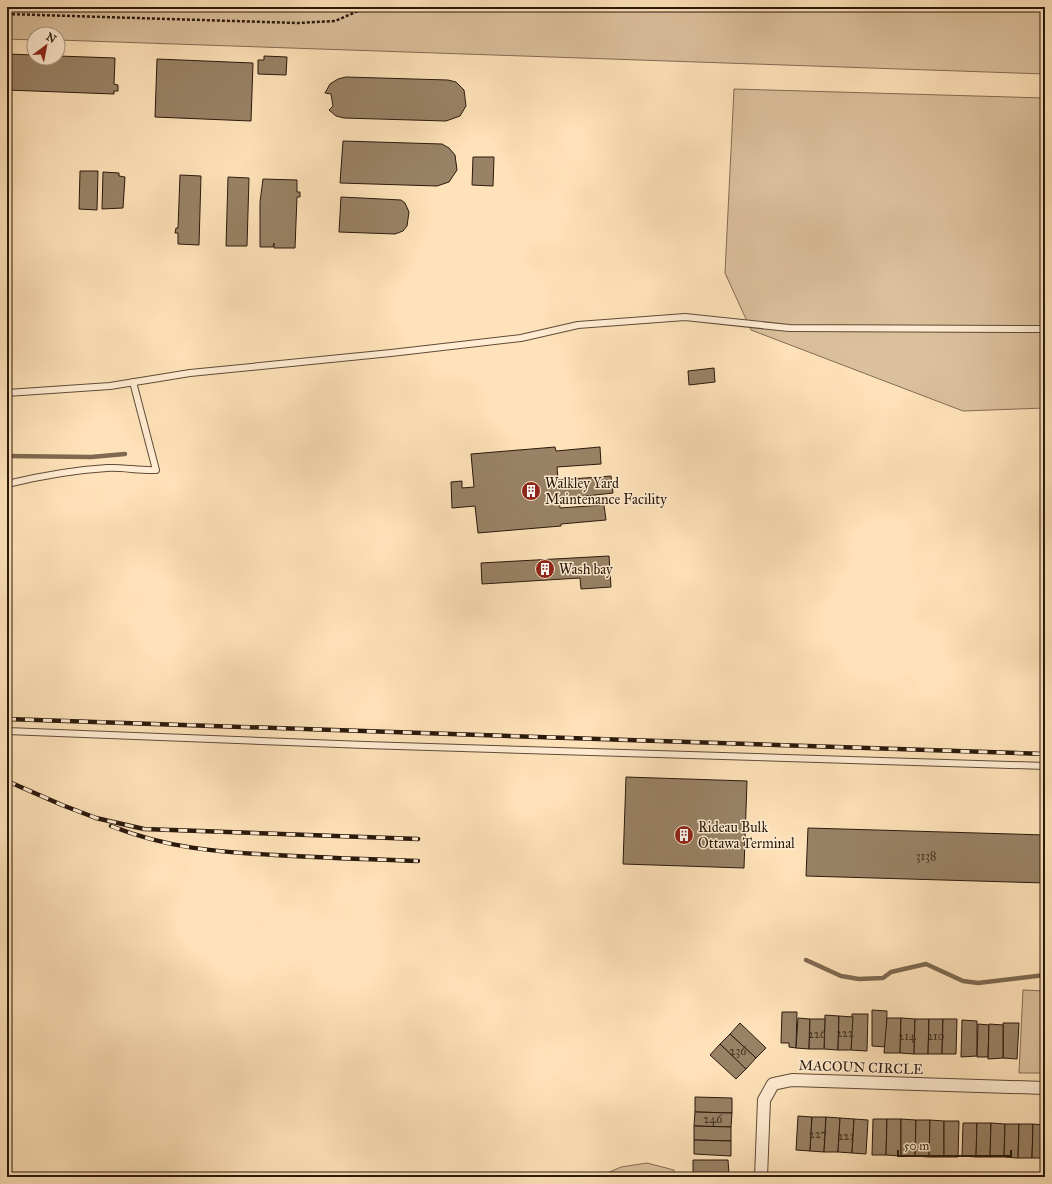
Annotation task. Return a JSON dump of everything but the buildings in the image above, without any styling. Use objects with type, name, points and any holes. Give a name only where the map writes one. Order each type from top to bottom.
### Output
[{"type":"street","name":"MACOUN CIRCLE","points":[[761,1177],[764,1100],[772,1084],[792,1080],[1045,1088]]},
{"type":"lane","points":[[7,393],[110,386],[190,373],[391,353],[521,338],[578,325],[685,316],[790,328],[1045,329]]},
{"type":"lane","points":[[7,484],[70,471],[101,468],[140,471],[156,470],[133,382]]},
{"type":"lane","points":[[7,731],[373,745],[1045,766]]},
{"type":"path","points":[[7,14],[298,23],[335,21],[366,7]]},
{"type":"shaded area","points":[[7,7],[1045,7],[1045,74],[66,40],[66,26],[26,26],[26,40],[7,39]]},
{"type":"shaded area","points":[[734,89],[1045,98],[1045,408],[963,411],[751,330],[725,273]]},
{"type":"shaded area","points":[[1023,990],[1045,991],[1045,1073],[1019,1073]]},
{"type":"shaded area","points":[[647,1163],[674,1170],[674,1177],[598,1177],[621,1167]]},
{"type":"waterway","points":[[7,456],[91,457],[125,454]]},
{"type":"waterway","points":[[806,960],[841,976],[859,979],[883,978],[891,972],[926,964],[963,981],[978,983],[1045,975]]},
{"type":"railway","points":[[7,719],[1045,754]]},
{"type":"railway","points":[[7,781],[96,818],[144,829],[418,839]]},
{"type":"railway","points":[[111,826],[152,839],[192,848],[253,854],[418,861]]},
{"type":"place","name":"Walkley Yard Maintenance Facility","points":[[531,491]]},
{"type":"place","name":"Wash bay","points":[[545,569]]},
{"type":"place","name":"Rideau Bulk Ottawa Terminal","points":[[684,835]]}]
